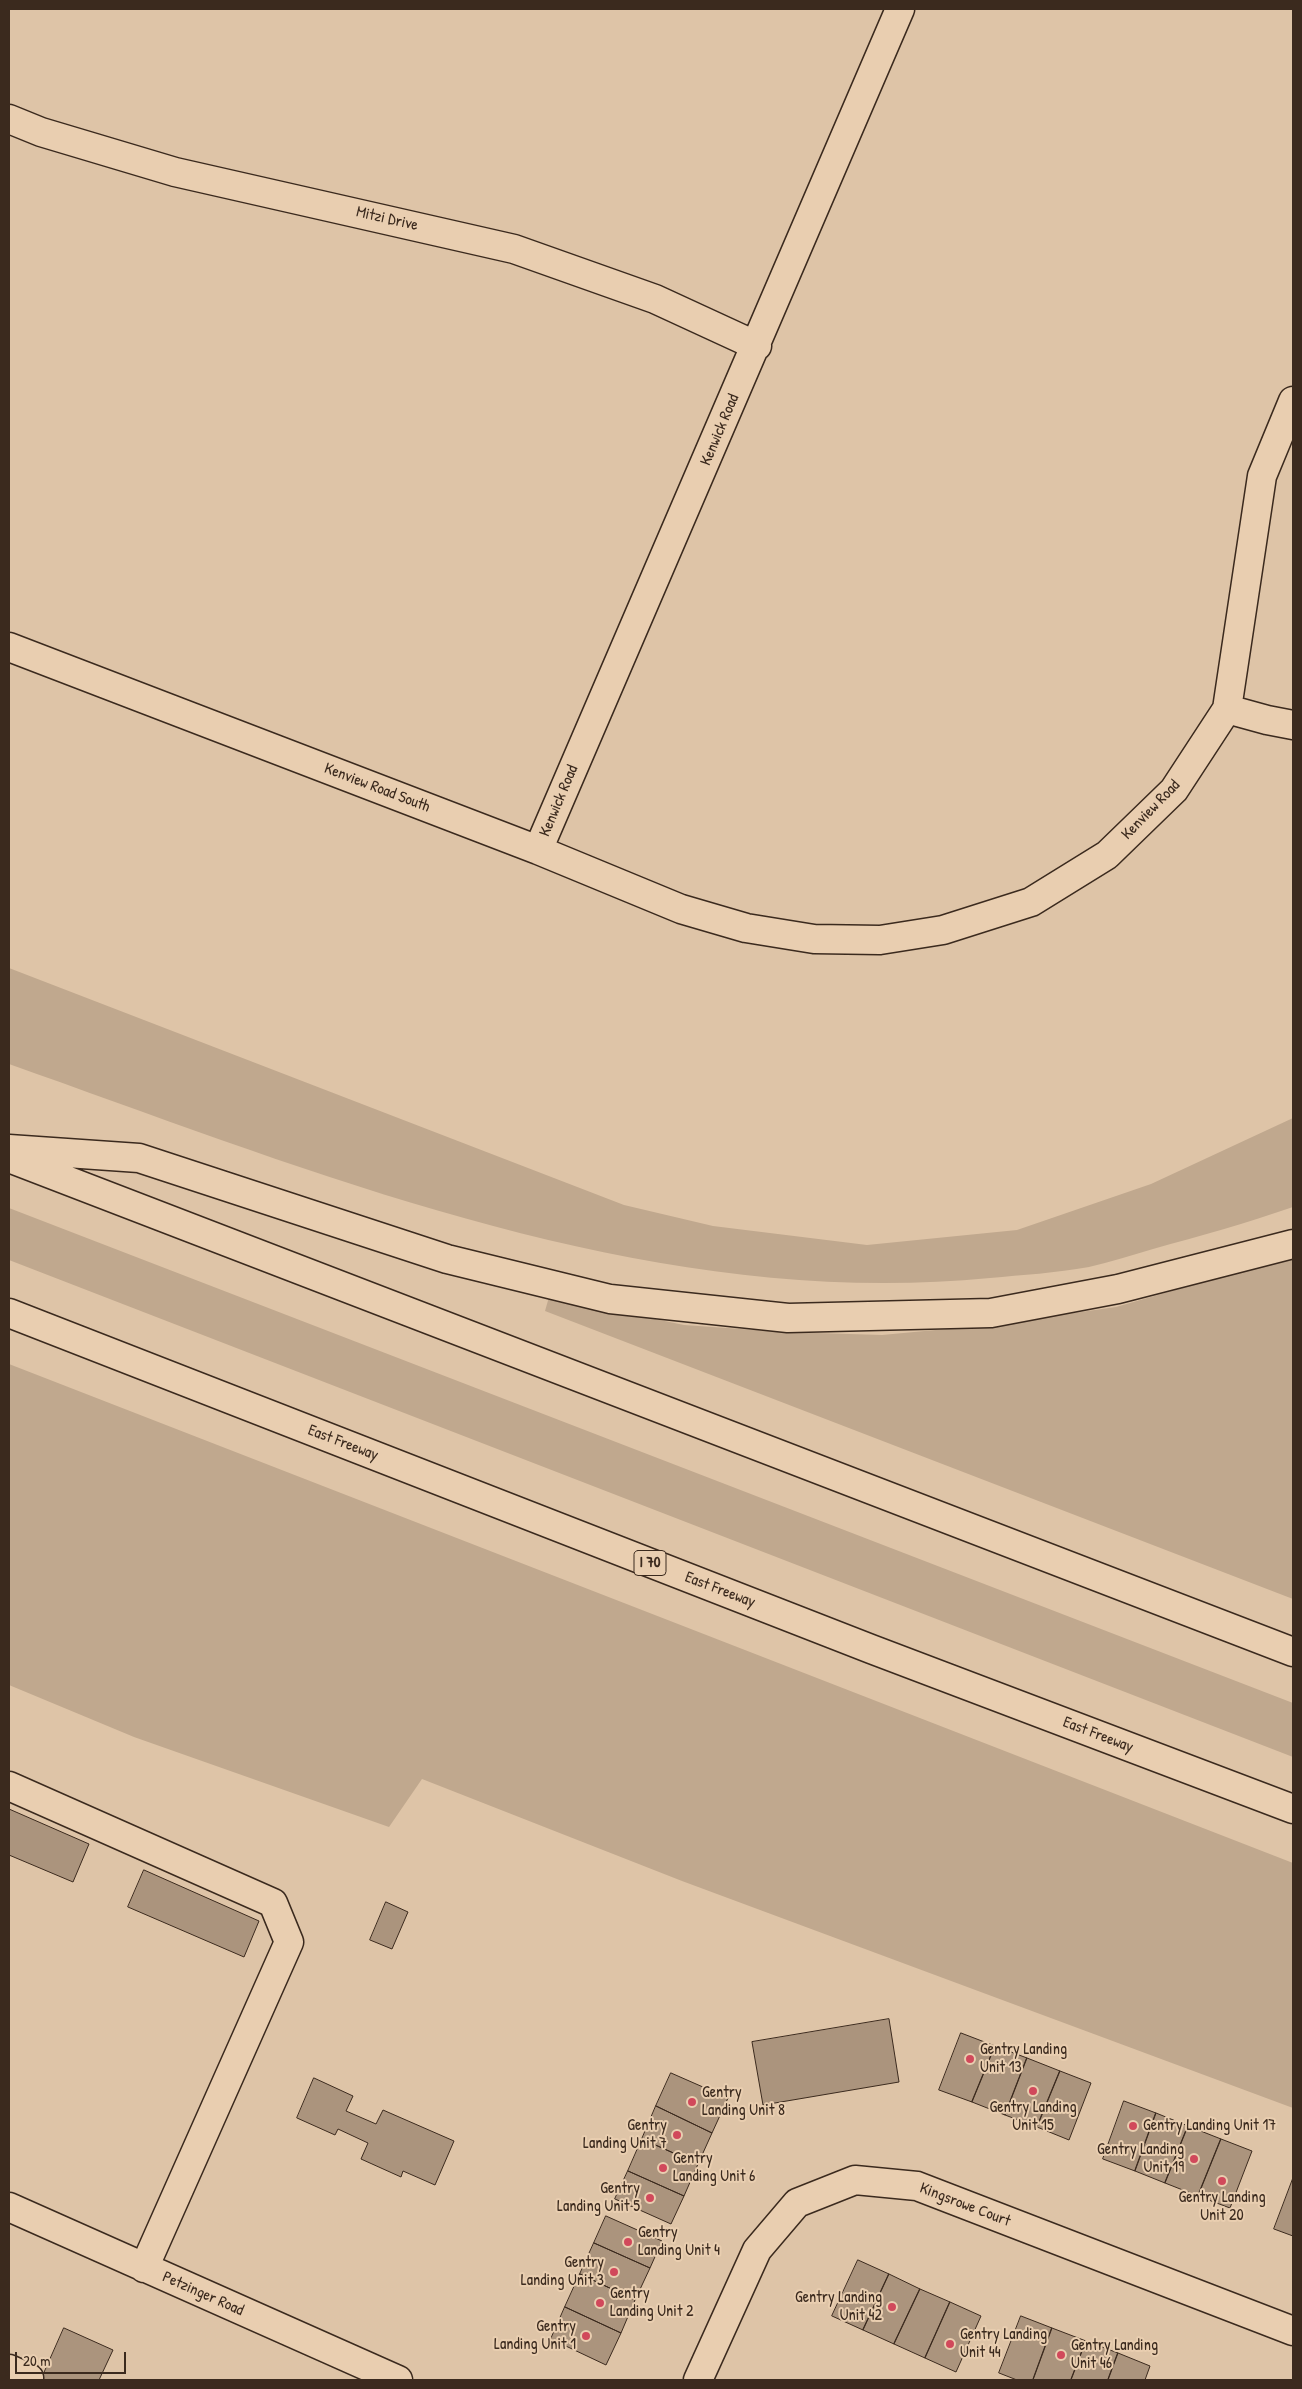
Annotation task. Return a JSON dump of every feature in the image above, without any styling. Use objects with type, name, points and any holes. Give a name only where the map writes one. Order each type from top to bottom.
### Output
[{"type":"main road","name":"Kenwick Road","points":[[538,850],[757,346],[900,9]]},
{"type":"main road","name":"Mitzi Drive","points":[[9,120],[40,132],[175,172],[514,249],[655,299],[757,346]]},
{"type":"main road","name":"Kenview Road","points":[[746,928],[814,939],[880,940],[942,930],[1031,902],[1107,855],[1174,790],[1227,709],[1262,476],[1293,401]]},
{"type":"main road","name":"Kenview Road South","points":[[9,647],[538,850],[681,909],[746,928]]},
{"type":"main road","points":[[1227,709],[1293,725]]},
{"type":"main road","points":[[9,1149],[139,1158],[447,1259],[610,1299],[788,1318],[992,1313],[1118,1289],[1293,1244]]},
{"type":"main road","points":[[9,1158],[1293,1652]]},
{"type":"main road","name":"East Freeway","points":[[9,1313],[862,1645],[1293,1809]]},
{"type":"main road","points":[[9,1786],[273,1903],[289,1942],[144,2268]]},
{"type":"main road","name":"Kingsrowe Court","points":[[698,2380],[757,2250],[797,2203],[855,2180],[917,2186],[1293,2331]]},
{"type":"main road","name":"Petzinger Road","points":[[9,2207],[398,2380]]},
{"type":"shaded area","points":[[9,968],[624,1205],[713,1226],[867,1245],[1017,1230],[1151,1184],[1293,1118],[1293,1207],[1089,1267],[990,1278],[863,1283],[737,1274],[613,1254],[489,1225],[367,1189],[247,1149],[9,1064]]},
{"type":"shaded area","points":[[9,1208],[1293,1703],[1293,1757],[9,1260]]},
{"type":"shaded area","points":[[1293,1253],[1293,1599],[545,1311],[549,1297],[684,1325],[784,1332],[882,1335],[989,1325],[1116,1307],[1224,1276]]},
{"type":"shaded area","points":[[9,1364],[1293,1863],[1293,2108],[682,1881],[422,1779],[389,1827],[134,1737],[9,1685]]},
{"type":"building","points":[[9,1809],[89,1844],[73,1882],[9,1855]]},
{"type":"building","points":[[144,1870],[259,1921],[244,1957],[128,1907]]},
{"type":"building","points":[[386,1902],[408,1912],[392,1949],[370,1940]]},
{"type":"building","points":[[889,2019],[899,2082],[763,2105],[752,2042]]},
{"type":"building","name":"Gentry Landing Unit 13","points":[[961,2033],[995,2046],[972,2102],[939,2090]]},
{"type":"building","points":[[995,2046],[1027,2058],[1005,2115],[972,2102]]},
{"type":"building","name":"Gentry Landing Unit 15","points":[[1027,2058],[1060,2071],[1037,2127],[1005,2115]]},
{"type":"building","points":[[1060,2071],[1091,2083],[1069,2140],[1037,2127]]},
{"type":"building","name":"Gentry Landing Unit 8","points":[[671,2073],[728,2098],[712,2133],[656,2106]]},
{"type":"building","points":[[314,2078],[353,2096],[346,2111],[376,2124],[383,2110],[454,2141],[435,2185],[403,2171],[401,2177],[361,2159],[368,2143],[338,2129],[335,2135],[297,2118]]},
{"type":"building","name":"Gentry Landing Unit 17","points":[[1124,2101],[1156,2113],[1135,2171],[1103,2159]]},
{"type":"building","name":"Gentry Landing Unit 7","points":[[656,2106],[712,2133],[698,2164],[642,2139]]},
{"type":"building","points":[[1156,2113],[1188,2126],[1165,2183],[1135,2171]]},
{"type":"building","name":"Gentry Landing Unit 19","points":[[1188,2126],[1221,2139],[1198,2196],[1165,2183]]},
{"type":"building","name":"Gentry Landing Unit 6","points":[[642,2139],[698,2164],[684,2196],[628,2171]]},
{"type":"building","name":"Gentry Landing Unit 20","points":[[1221,2139],[1252,2151],[1230,2208],[1198,2196]]},
{"type":"building","name":"Gentry Landing Unit 5","points":[[628,2171],[684,2196],[671,2224],[615,2199]]},
{"type":"building","points":[[1293,2178],[1293,2236],[1274,2229]]},
{"type":"building","name":"Gentry Landing Unit 4","points":[[606,2216],[662,2241],[650,2268],[594,2243]]},
{"type":"building","name":"Gentry Landing Unit 3","points":[[594,2243],[650,2268],[635,2300],[580,2274]]},
{"type":"building","points":[[858,2260],[889,2274],[863,2330],[832,2316]]},
{"type":"building","name":"Gentry Landing Unit 2","points":[[580,2274],[635,2300],[621,2333],[565,2307]]},
{"type":"building","name":"Gentry Landing Unit 42","points":[[889,2274],[920,2289],[894,2344],[863,2330]]},
{"type":"building","points":[[920,2289],[950,2302],[925,2358],[894,2344]]},
{"type":"building","name":"Gentry Landing Unit 44","points":[[950,2302],[981,2316],[956,2372],[925,2358]]},
{"type":"building","name":"Gentry Landing Unit 1","points":[[565,2307],[621,2333],[606,2365],[551,2339]]},
{"type":"building","points":[[1021,2316],[1052,2328],[1033,2380],[1017,2380],[999,2373]]},
{"type":"building","points":[[64,2328],[113,2350],[99,2380],[41,2380]]},
{"type":"building","name":"Gentry Landing Unit 46","points":[[1052,2328],[1086,2341],[1071,2380],[1033,2380]]},
{"type":"building","points":[[1086,2341],[1118,2353],[1108,2380],[1071,2380]]},
{"type":"building","points":[[1118,2353],[1150,2366],[1145,2380],[1108,2380]]},
{"type":"place","name":"Gentry Landing Unit 13","points":[[970,2059]]},
{"type":"place","name":"Gentry Landing Unit 15","points":[[1033,2091]]},
{"type":"place","name":"Gentry Landing Unit 8","points":[[692,2102]]},
{"type":"place","name":"Gentry Landing Unit 17","points":[[1133,2126]]},
{"type":"place","name":"Gentry Landing Unit 7","points":[[677,2135]]},
{"type":"place","name":"Gentry Landing Unit 19","points":[[1194,2159]]},
{"type":"place","name":"Gentry Landing Unit 6","points":[[663,2168]]},
{"type":"place","name":"Gentry Landing Unit 20","points":[[1222,2181]]},
{"type":"place","name":"Gentry Landing Unit 5","points":[[650,2198]]},
{"type":"place","name":"Gentry Landing Unit 4","points":[[628,2242]]},
{"type":"place","name":"Gentry Landing Unit 3","points":[[614,2272]]},
{"type":"place","name":"Gentry Landing Unit 2","points":[[600,2303]]},
{"type":"place","name":"Gentry Landing Unit 42","points":[[892,2307]]},
{"type":"place","name":"Gentry Landing Unit 1","points":[[586,2336]]},
{"type":"place","name":"Gentry Landing Unit 44","points":[[950,2344]]},
{"type":"place","name":"Gentry Landing Unit 46","points":[[1061,2355]]}]
